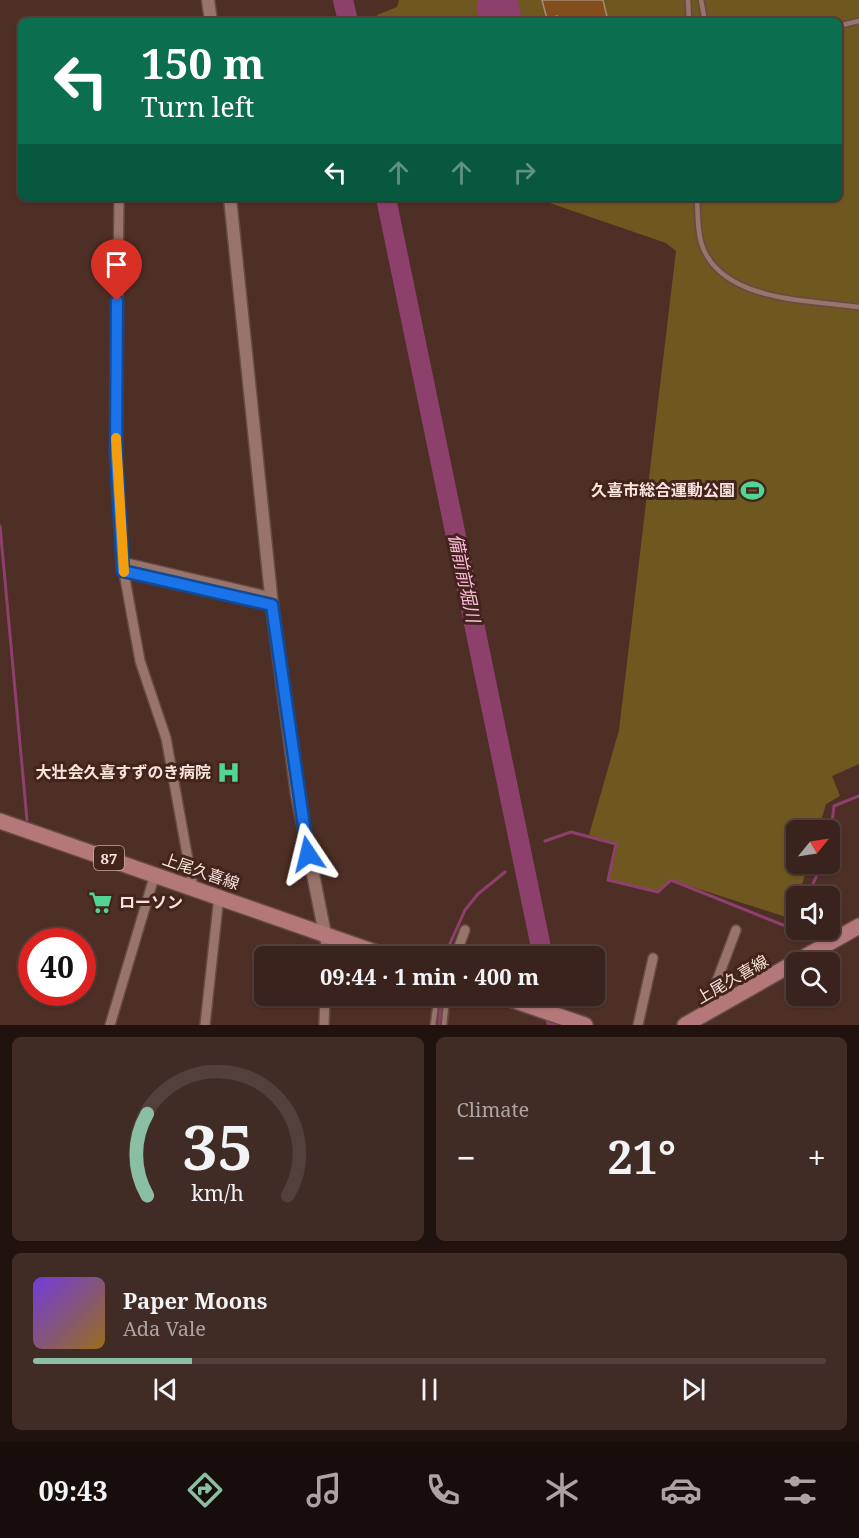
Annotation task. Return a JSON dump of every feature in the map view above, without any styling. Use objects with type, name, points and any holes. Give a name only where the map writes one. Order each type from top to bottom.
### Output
[{"type":"main road","name":"上尾久喜線","points":[[0,821],[358,946]]},
{"type":"main road","name":"上尾久喜線","points":[[685,1025],[859,926]]},
{"type":"main road","points":[[529,1006],[585,1025]]},
{"type":"street","points":[[208,0],[210,18]]},
{"type":"street","points":[[119,201],[116,455],[122,567],[140,661],[166,738],[193,887]]},
{"type":"street","points":[[230,201],[272,601],[297,794],[326,946]]},
{"type":"street","points":[[122,567],[272,601]]},
{"type":"street","points":[[110,1025],[155,874]]},
{"type":"street","points":[[205,1025],[219,896]]},
{"type":"street","points":[[459,946],[465,930]]},
{"type":"street","points":[[703,1016],[736,930]]},
{"type":"street","points":[[638,1025],[653,958]]},
{"type":"street","points":[[324,1025],[325,1006]]},
{"type":"lane","points":[[688,0],[689,18]]},
{"type":"lane","points":[[701,0],[704,18]]},
{"type":"lane","points":[[842,25],[859,21]]},
{"type":"lane","points":[[697,201],[699,235],[704,250],[731,280],[752,291],[859,307]]},
{"type":"lane","points":[[433,1025],[436,1006]]},
{"type":"lane","points":[[444,1025],[446,1006]]},
{"type":"shaded area","name":"久喜市総合運動公園","points":[[399,0],[859,0],[859,764],[832,776],[840,796],[826,804],[821,820],[786,820],[786,874],[805,874],[802,886],[786,886],[786,917],[671,880],[658,892],[608,880],[616,844],[589,835],[619,730],[676,251],[666,243],[544,201],[842,201],[842,18],[378,18],[377,15],[397,7]]},
{"type":"shaded area","points":[[479,0],[518,0],[521,18],[479,18],[476,4]]},
{"type":"building","points":[[542,0],[603,0],[607,18],[557,18],[557,16],[547,18]]},
{"type":"waterway","name":"備前前堀川","points":[[343,0],[347,18]]},
{"type":"waterway","name":"備前前堀川","points":[[387,201],[541,946]]},
{"type":"waterway","points":[[0,526],[27,820]]},
{"type":"waterway","points":[[832,820],[834,806],[859,796]]},
{"type":"waterway","points":[[545,841],[571,832],[616,844],[608,880],[658,892],[671,880],[786,926]]},
{"type":"waterway","points":[[449,946],[465,910],[478,894],[505,872]]},
{"type":"waterway","points":[[812,886],[817,874]]},
{"type":"waterway","points":[[439,1025],[441,1006]]},
{"type":"waterway","name":"備前前堀川","points":[[553,1006],[557,1025]]},
{"type":"slow traffic","points":[[116,438],[124,572]]},
{"type":"place","name":"久喜市総合運動公園","points":[[753,490]]},
{"type":"place","name":"大壮会久喜すずのき病院","points":[[229,772]]},
{"type":"place","name":"ローソン","points":[[101,902]]},
{"type":"route","points":[[117,301],[116,455],[123,571],[272,605],[297,794],[308,854]]}]
